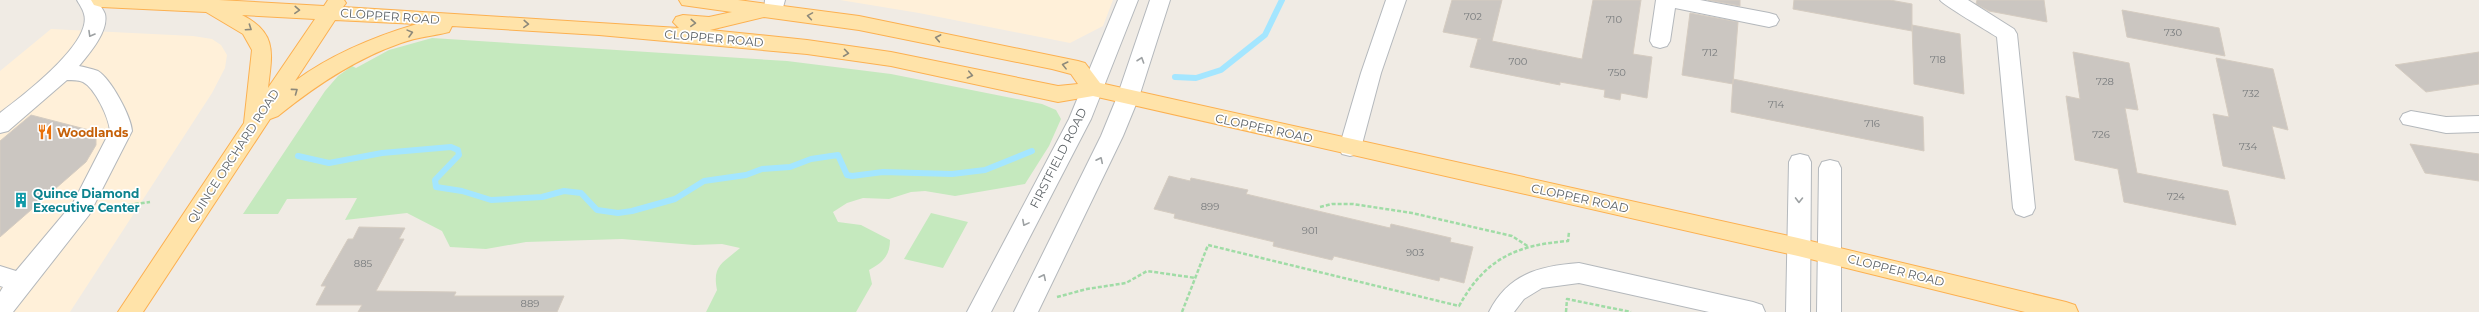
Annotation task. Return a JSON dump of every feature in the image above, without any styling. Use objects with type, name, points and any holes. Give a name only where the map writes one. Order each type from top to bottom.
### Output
[{"type":"main road","name":"CLOPPER ROAD","points":[[101,0],[202,4],[334,6],[488,22],[599,28],[815,48],[891,59],[1058,94],[1094,89],[1350,148],[1798,246],[2066,312]]},
{"type":"main road","points":[[689,0],[774,5],[1065,65],[1078,68],[1094,89]]},
{"type":"main road","points":[[202,4],[238,20],[255,32],[260,40],[262,50],[254,125]]},
{"type":"main road","points":[[599,28],[663,21],[709,24],[774,5]]},
{"type":"main road","name":"QUINCE ORCHARD ROAD","points":[[130,312],[334,6]]},
{"type":"main road","points":[[254,125],[280,103],[318,76],[378,44],[413,32],[488,22]]},
{"type":"street","points":[[0,125],[64,72],[89,37],[95,26],[96,12],[87,0]]},
{"type":"street","name":"FIRSTFIELD ROAD","points":[[979,312],[1094,89],[1128,0]]},
{"type":"street","points":[[1026,312],[1112,136],[1128,97],[1160,0]]},
{"type":"street","points":[[1350,148],[1371,73],[1396,0]]},
{"type":"street","points":[[1660,41],[1666,0],[1769,20]]},
{"type":"street","points":[[1950,0],[1962,5],[2007,34],[2024,208]]},
{"type":"street","points":[[0,311],[11,279],[81,209],[120,135],[122,124],[94,79],[87,76],[64,72]]},
{"type":"street","points":[[2411,119],[2446,125],[2479,124]]},
{"type":"street","points":[[1798,312],[1800,162]]},
{"type":"street","points":[[1829,312],[1830,168]]},
{"type":"street","points":[[1501,312],[1508,299],[1519,288],[1531,282],[1557,274],[1578,273],[1753,312]]},
{"type":"path","points":[[81,209],[117,208],[150,202]]},
{"type":"path","points":[[1320,207],[1332,202],[1384,208],[1512,236],[1529,247]]},
{"type":"path","points":[[1182,312],[1208,245],[1459,306],[1467,290],[1483,270],[1503,256],[1529,247],[1568,241],[1569,232]]},
{"type":"path","points":[[1051,300],[1076,291],[1126,283],[1147,271],[1196,278]]},
{"type":"path","points":[[1566,312],[1567,300],[1571,299],[1631,312]]},
{"type":"shaded area","points":[[840,0],[1113,0],[1103,26],[1070,43],[919,13]]},
{"type":"shaded area","points":[[51,29],[193,36],[212,39],[221,45],[227,55],[225,68],[212,93],[70,312],[0,312],[0,71]]},
{"type":"green space","points":[[432,38],[787,61],[891,74],[1042,104],[1056,110],[1061,119],[1049,146],[1025,184],[955,196],[925,191],[911,192],[889,199],[863,198],[847,203],[833,212],[838,222],[861,225],[890,240],[887,255],[878,265],[869,270],[872,284],[856,312],[706,312],[717,290],[716,275],[720,265],[740,248],[722,244],[694,245],[622,239],[526,242],[486,249],[450,247],[442,231],[407,213],[345,220],[357,198],[287,199],[278,214],[243,214],[325,91],[338,76],[352,66],[356,68],[389,50]]},
{"type":"green space","points":[[931,213],[968,222],[943,268],[904,259]]},
{"type":"building","points":[[1452,0],[1502,0],[1492,41],[1582,59],[1593,0],[1641,0],[1633,54],[1652,57],[1647,98],[1621,93],[1620,100],[1604,97],[1605,90],[1560,82],[1560,85],[1470,67],[1478,39],[1481,39],[1443,32]]},
{"type":"building","points":[[1708,0],[1740,0],[1740,6]]},
{"type":"building","points":[[1794,0],[1890,0],[1912,4],[1912,31],[1793,9]]},
{"type":"building","points":[[1977,0],[2044,0],[2047,22],[1989,11],[1976,4]]},
{"type":"building","points":[[2122,10],[2219,28],[2225,56],[2127,37]]},
{"type":"building","points":[[1690,13],[1738,22],[1733,84],[1682,75]]},
{"type":"building","points":[[1912,25],[1960,34],[1964,94],[1914,84]]},
{"type":"building","points":[[2073,52],[2129,63],[2138,110],[2125,108],[2137,173],[2228,191],[2236,225],[2124,202],[2118,169],[2075,160],[2066,96],[2080,99]]},
{"type":"building","points":[[2479,52],[2479,84],[2426,92],[2395,65]]},
{"type":"building","points":[[2216,58],[2273,69],[2288,130],[2272,126],[2285,179],[2223,166],[2213,114],[2229,117]]},
{"type":"building","points":[[1733,79],[1923,117],[1924,151],[1731,112]]},
{"type":"building","name":"Quince Diamond Executive Center","points":[[31,115],[89,130],[96,136],[96,145],[86,162],[0,237],[0,141]]},
{"type":"building","points":[[2410,144],[2479,154],[2479,181],[2425,173]]},
{"type":"building","points":[[1169,176],[1190,181],[1191,178],[1248,190],[1246,194],[1390,228],[1391,224],[1451,238],[1450,242],[1473,247],[1464,283],[1440,277],[1439,281],[1334,256],[1332,260],[1273,246],[1274,242],[1174,218],[1175,214],[1154,209]]},
{"type":"building","points":[[359,227],[405,228],[399,239],[404,239],[376,291],[456,292],[454,296],[564,296],[557,312],[358,312],[362,305],[316,305],[326,286],[321,286],[348,239],[353,239]]},
{"type":"waterway","points":[[1175,77],[1196,78],[1221,70],[1265,35],[1282,0]]},
{"type":"waterway","points":[[298,156],[329,163],[382,153],[451,147],[458,150],[459,155],[435,180],[436,187],[462,191],[491,200],[542,197],[564,191],[581,193],[597,210],[618,213],[632,211],[675,199],[704,181],[746,175],[762,169],[790,167],[811,159],[838,155],[847,175],[852,176],[883,172],[952,174],[985,170],[1032,151]]},
{"type":"place","name":"Woodlands","points":[[45,132]]},
{"type":"place","name":"Quince Diamond Executive Center","points":[[21,200]]}]
